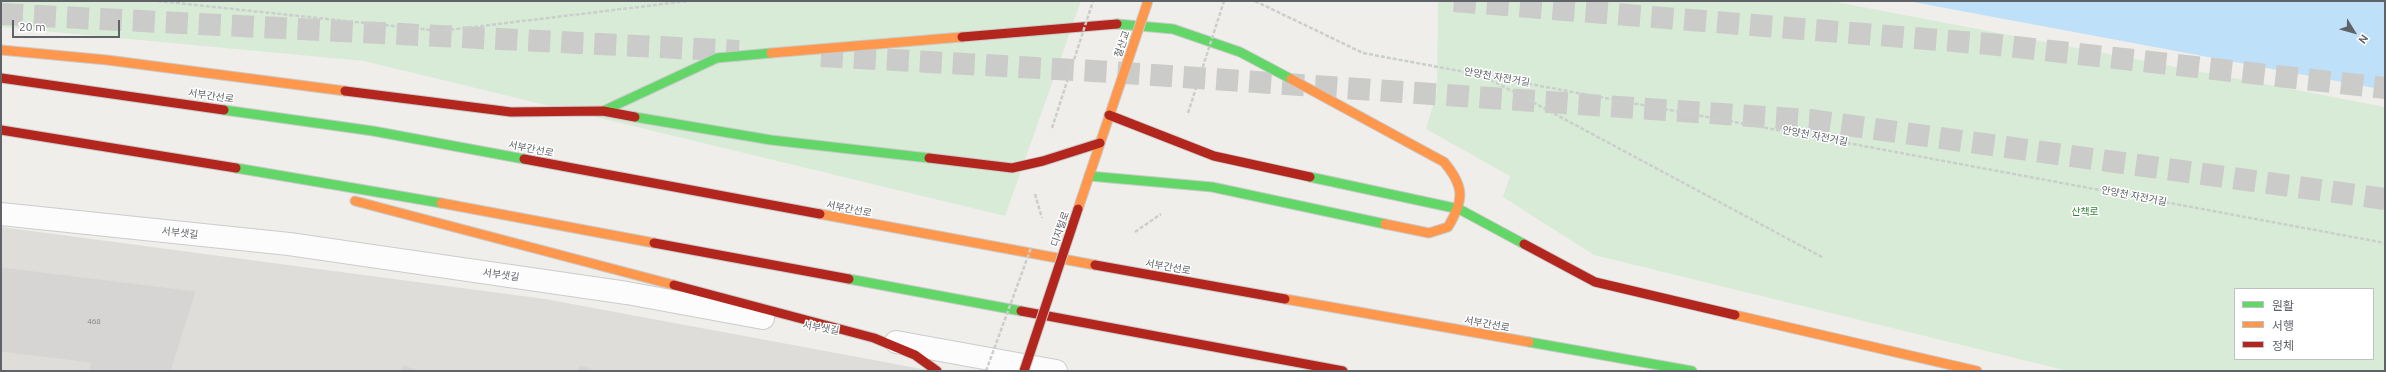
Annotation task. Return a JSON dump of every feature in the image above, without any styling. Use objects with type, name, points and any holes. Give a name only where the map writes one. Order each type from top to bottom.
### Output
[{"type":"main road","name":"철산교","points":[[1117,93],[1148,1]]},
{"type":"main road","points":[[603,112],[717,58],[1112,24],[1173,29],[1240,52],[1444,162],[1457,176],[1461,192],[1459,209],[1448,227],[1429,233],[1212,187],[1089,176]]},
{"type":"main road","points":[[1,50],[107,60],[511,112],[603,112],[771,140],[1012,168],[1042,161],[1100,143]]},
{"type":"main road","name":"서부간선로","points":[[1,78],[373,131],[1087,264],[1692,371]]},
{"type":"main road","name":"디지털로","points":[[1024,371],[1117,93]]},
{"type":"main road","points":[[1110,115],[1214,156],[1459,209],[1595,282],[1977,371]]},
{"type":"main road","points":[[1,130],[231,169],[386,193],[1343,371]]},
{"type":"main road","points":[[231,169],[323,193]]},
{"type":"main road","points":[[346,199],[874,338],[908,350],[927,361],[937,371]]},
{"type":"street","name":"서부샛길","points":[[1,214],[289,244],[627,293],[874,338],[988,368],[1056,371]]},
{"type":"path","points":[[158,1],[440,31],[688,1]]},
{"type":"path","points":[[1052,128],[1094,1]]},
{"type":"path","points":[[1188,113],[1224,1]]},
{"type":"path","name":"안양천 자전거길","points":[[1255,1],[1363,53],[1478,73],[2385,243]]},
{"type":"path","points":[[1478,73],[1822,257]]},
{"type":"path","points":[[1033,190],[1042,218],[1040,225]]},
{"type":"path","points":[[1135,232],[1164,211]]},
{"type":"path","points":[[988,368],[1032,246]]},
{"type":"shaded area","points":[[1,227],[545,299],[933,371],[1,371]]},
{"type":"green space","points":[[1,1],[1081,1],[1005,216],[364,61],[1,27]]},
{"type":"green space","name":"산책로","points":[[1438,1],[1831,1],[2385,107],[2385,371],[2068,371],[1594,255],[1503,197],[1510,176],[1426,129],[1437,91]]},
{"type":"water","points":[[1908,1],[2385,1],[2385,90]]},
{"type":"building","points":[[1,267],[196,291],[171,371],[88,371],[91,363],[1,352]]},
{"type":"building","points":[[403,365],[422,371],[401,371]]},
{"type":"building","points":[[580,365],[599,371],[578,371]]},
{"type":"tunnel","points":[[1454,1],[1989,44],[2385,88]]},
{"type":"tunnel","points":[[1,14],[739,51]]},
{"type":"tunnel","points":[[821,56],[1111,72],[1810,120],[2385,199]]},
{"type":"traffic: fast","points":[[1117,24],[1173,29],[1240,52],[1291,79]]},
{"type":"traffic: fast","points":[[603,111],[717,58],[771,53]]},
{"type":"traffic: fast","points":[[224,110],[373,131],[524,159]]},
{"type":"traffic: fast","points":[[635,117],[771,140],[929,158]]},
{"type":"traffic: fast","points":[[236,168],[441,203]]},
{"type":"traffic: fast","points":[[1089,176],[1212,187],[1385,224]]},
{"type":"traffic: fast","points":[[1310,177],[1459,209],[1524,244]]},
{"type":"traffic: fast","points":[[849,279],[1021,311]]},
{"type":"traffic: fast","points":[[1529,342],[1692,371]]},
{"type":"traffic: slow","points":[[1117,93],[1148,1]]},
{"type":"traffic: slow","points":[[771,53],[962,37]]},
{"type":"traffic: slow","points":[[1,50],[107,60],[345,91]]},
{"type":"traffic: slow","points":[[1291,79],[1444,162],[1451,171],[1459,186],[1460,194],[1457,209],[1448,227],[1429,233],[1385,224]]},
{"type":"traffic: slow","points":[[1078,209],[1117,93]]},
{"type":"traffic: slow","points":[[355,201],[674,285]]},
{"type":"traffic: slow","points":[[441,203],[654,243]]},
{"type":"traffic: slow","points":[[820,214],[1095,265]]},
{"type":"traffic: slow","points":[[1285,299],[1529,342]]},
{"type":"traffic: slow","points":[[1735,315],[1977,371]]},
{"type":"traffic: jam","points":[[962,37],[1117,24]]},
{"type":"traffic: jam","points":[[1,78],[224,110]]},
{"type":"traffic: jam","points":[[345,91],[511,112],[603,111],[635,117]]},
{"type":"traffic: jam","points":[[1109,115],[1214,156],[1310,177]]},
{"type":"traffic: jam","points":[[1,130],[236,168]]},
{"type":"traffic: jam","points":[[929,158],[1012,168],[1043,161],[1100,143]]},
{"type":"traffic: jam","points":[[524,159],[820,214]]},
{"type":"traffic: jam","points":[[1024,371],[1078,209]]},
{"type":"traffic: jam","points":[[654,243],[849,279]]},
{"type":"traffic: jam","points":[[1524,244],[1595,282],[1735,315]]},
{"type":"traffic: jam","points":[[1095,265],[1285,299]]},
{"type":"traffic: jam","points":[[674,285],[874,338],[915,355],[937,371]]},
{"type":"traffic: jam","points":[[1021,311],[1343,371]]}]
